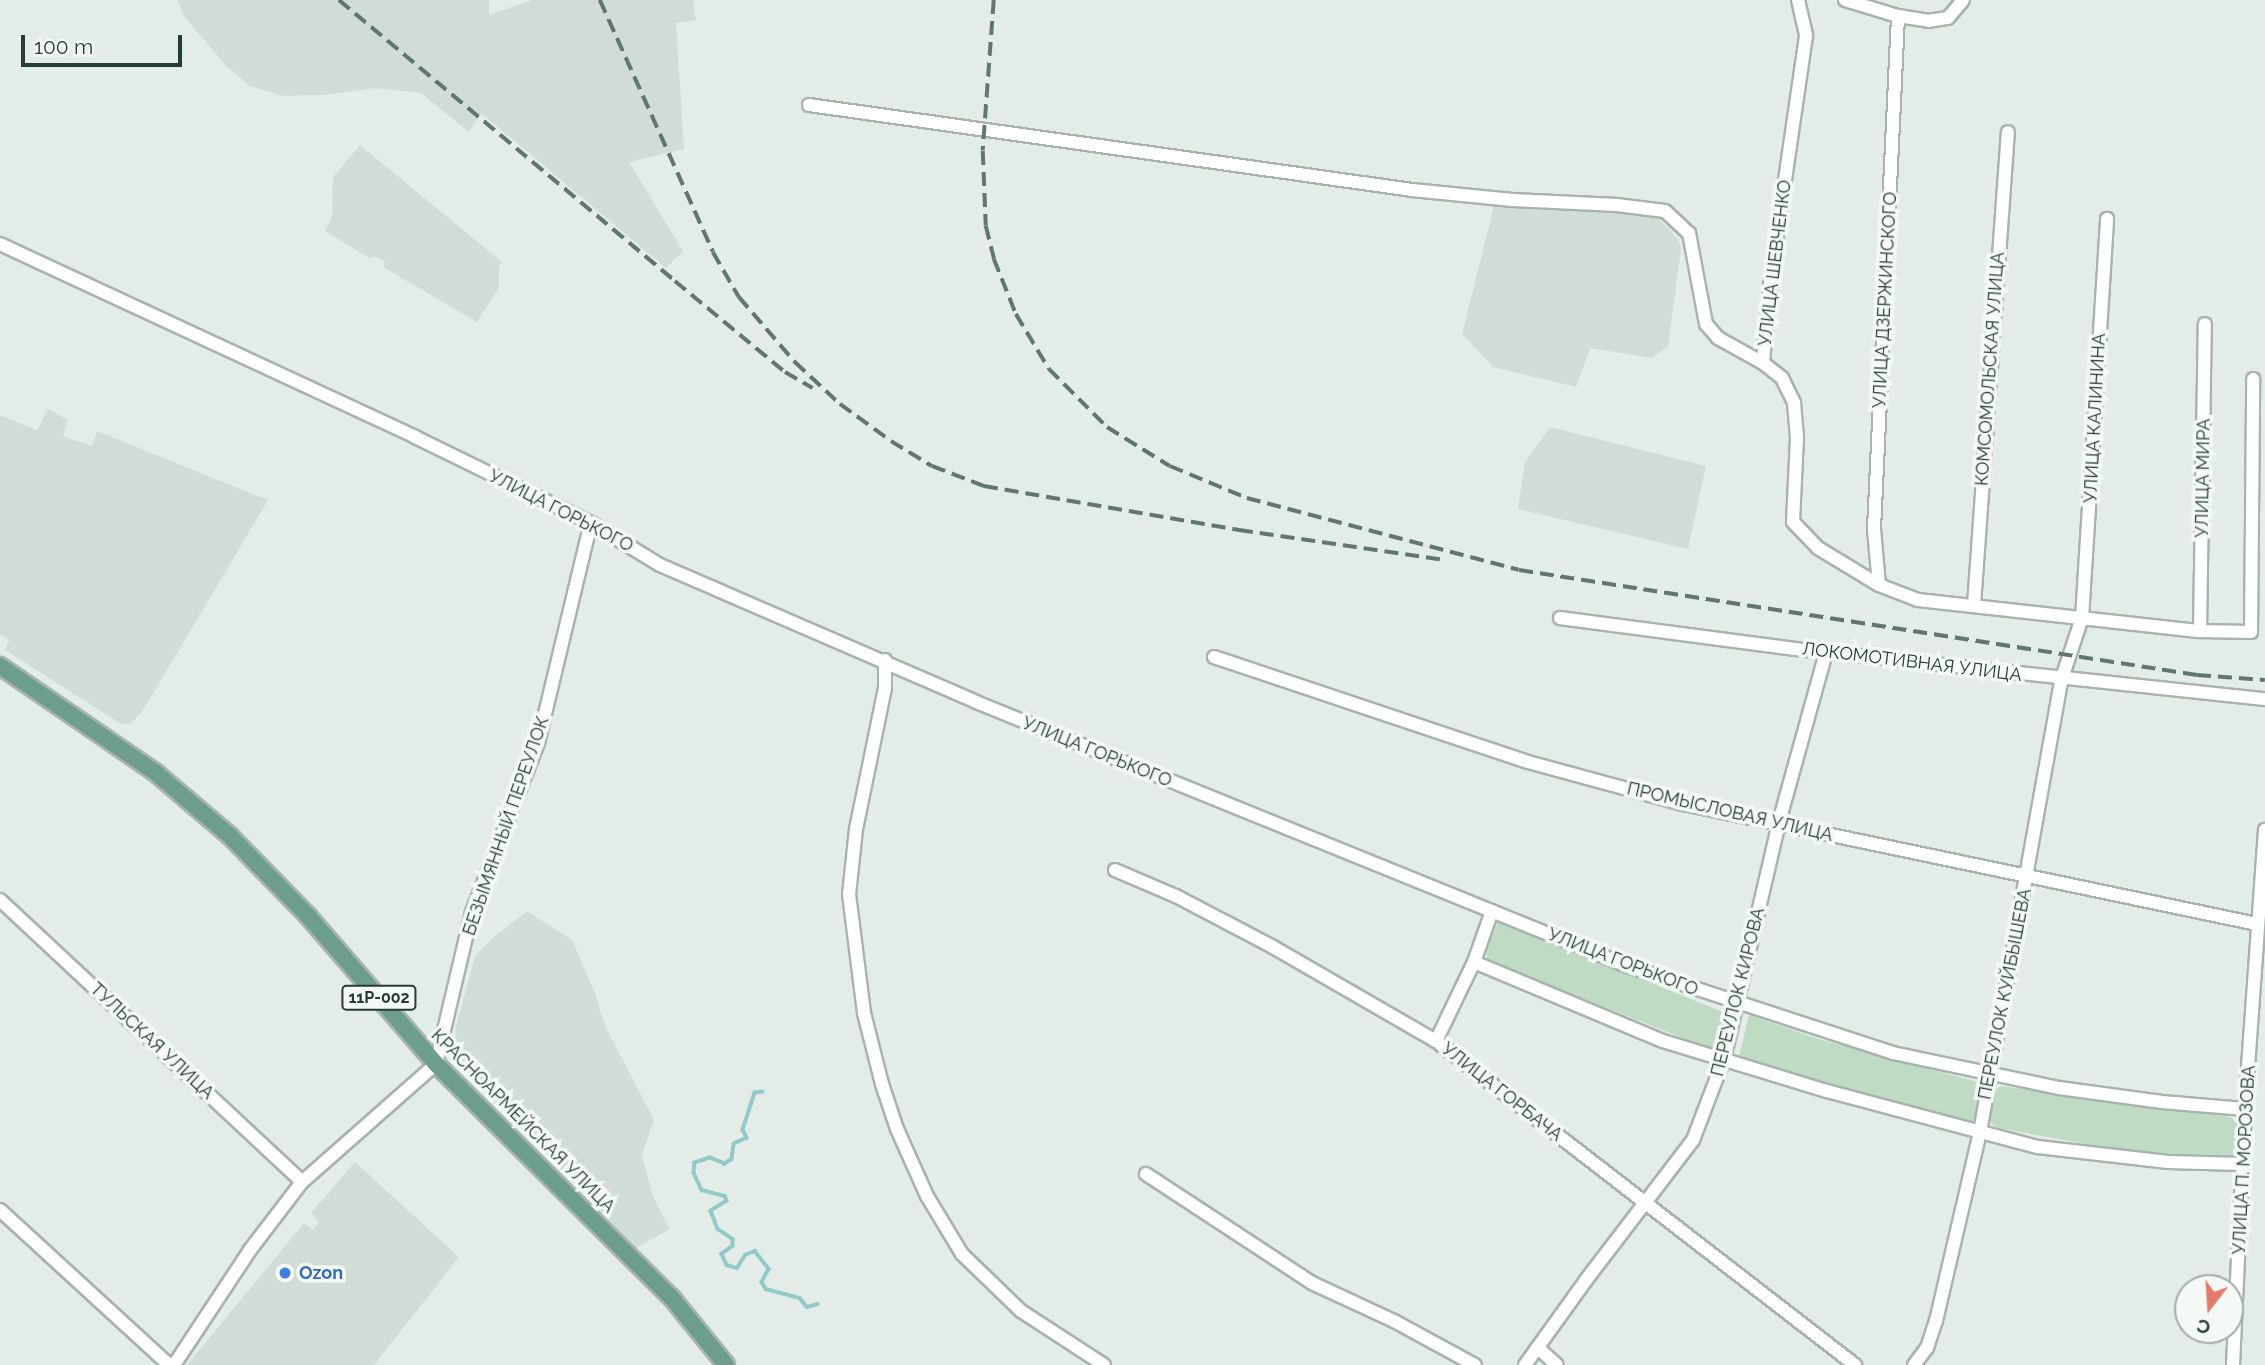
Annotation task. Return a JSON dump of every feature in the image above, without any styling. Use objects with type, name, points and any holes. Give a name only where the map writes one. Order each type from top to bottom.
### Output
[{"type":"main road","name":"КРАСНОАРМЕЙСКАЯ УЛИЦА","points":[[0,666],[156,773],[230,836],[308,916],[436,1064],[671,1297],[726,1365]]},
{"type":"street","name":"УЛИЦА ШЕВЧЕНКО","points":[[1798,0],[1806,36],[1770,284],[1763,363],[1782,378],[1794,403],[1797,437],[1793,522],[1818,548],[1879,585],[1918,600],[2200,631],[2251,632],[2253,379]]},
{"type":"street","points":[[1845,0],[1898,16],[1928,20],[1948,18],[1963,0]]},
{"type":"street","name":"УЛИЦА ДЗЕРЖИНСКОГО","points":[[1879,585],[1874,530],[1898,16]]},
{"type":"street","points":[[809,105],[1412,190],[1665,211],[1689,233],[1706,324],[1718,338],[1763,363]]},
{"type":"street","name":"КОМСОМОЛЬСКАЯ УЛИЦА","points":[[1974,605],[2008,132]]},
{"type":"street","name":"УЛИЦА КАЛИНИНА","points":[[2082,618],[2107,219]]},
{"type":"street","name":"УЛИЦА ГОРЬКОГО","points":[[0,244],[415,437],[591,523],[660,565],[885,660],[976,702],[1627,966],[1736,1004],[1893,1053],[1988,1074],[2126,1098],[2245,1109]]},
{"type":"street","name":"УЛИЦА МИРА","points":[[2200,631],[2205,324]]},
{"type":"street","name":"БЕЗЫМЯННЫЙ ПЕРЕУЛОК","points":[[436,1064],[472,912],[538,743],[591,523]]},
{"type":"street","name":"ЛОКОМОТИВНАЯ УЛИЦА","points":[[1560,618],[1826,652],[2265,699]]},
{"type":"street","name":"ПЕРЕУЛОК КУЙБЫШЕВА","points":[[1914,1365],[1927,1348],[1936,1321],[1980,1132],[1988,1074],[2062,678],[2082,618]]},
{"type":"street","name":"ПЕРЕУЛОК КИРОВА","points":[[1525,1365],[1693,1140],[1724,1059],[1779,822],[1826,652]]},
{"type":"street","name":"ПРОМЫСЛОВАЯ УЛИЦА","points":[[1214,657],[1528,762],[1683,804],[1779,822],[1939,860],[2027,875],[2257,924]]},
{"type":"street","points":[[885,660],[885,688],[856,830],[849,894],[864,1013],[882,1084],[897,1129],[927,1196],[962,1254],[1021,1311],[1104,1365]]},
{"type":"street","name":"УЛИЦА П. МОРОЗОВА","points":[[2233,1365],[2245,1109],[2265,830]]},
{"type":"street","name":"УЛИЦА ГОРБАЧА","points":[[1115,870],[1176,896],[1273,947],[1437,1041],[1646,1202],[1837,1359],[1855,1365]]},
{"type":"street","name":"ТУЛЬСКАЯ УЛИЦА","points":[[0,900],[302,1182]]},
{"type":"street","points":[[1437,1041],[1474,962],[1492,911]]},
{"type":"street","points":[[1474,962],[1663,1041],[1827,1091],[1980,1132],[2038,1147],[2168,1162],[2242,1164]]},
{"type":"street","points":[[0,1210],[171,1365],[250,1250],[302,1182],[436,1064]]},
{"type":"street","points":[[1146,1174],[1312,1283],[1394,1321],[1475,1365]]},
{"type":"street","points":[[1538,1348],[1557,1365]]},
{"type":"shaded area","points":[[177,0],[489,0],[489,15],[532,0],[693,0],[696,20],[676,23],[684,149],[629,162],[683,251],[666,268],[481,113],[469,132],[421,93],[375,88],[324,95],[283,96],[250,86],[226,66],[184,16]]},
{"type":"shaded area","points":[[360,145],[502,262],[499,266],[499,288],[477,322],[383,267],[385,262],[374,256],[371,259],[325,231],[332,217],[333,177]]},
{"type":"shaded area","points":[[1507,204],[1654,214],[1677,238],[1681,248],[1668,347],[1651,358],[1590,348],[1576,387],[1493,367],[1462,334],[1494,206]]},
{"type":"shaded area","points":[[48,409],[68,420],[63,436],[92,446],[97,431],[268,500],[142,712],[129,725],[121,724],[5,650],[9,640],[0,634],[0,415],[37,430]]},
{"type":"shaded area","points":[[1550,427],[1706,466],[1688,549],[1518,509],[1525,462]]},
{"type":"shaded area","points":[[527,911],[572,940],[595,993],[605,1026],[654,1120],[642,1155],[653,1196],[670,1229],[636,1248],[454,1058],[456,1027],[475,956]]},
{"type":"shaded area","points":[[355,1162],[459,1257],[374,1365],[187,1365],[304,1223],[313,1230],[319,1222],[311,1213]]},
{"type":"green space","points":[[1499,920],[1725,1013],[1728,1022],[1719,1046],[1710,1049],[1487,960],[1487,950]]},
{"type":"green space","points":[[1749,1015],[1815,1038],[1981,1083],[1983,1089],[1978,1117],[1969,1123],[1739,1057]]},
{"type":"green space","points":[[2001,1086],[2231,1117],[2239,1127],[2237,1155],[2232,1159],[2114,1149],[1998,1128],[1988,1121],[1995,1090]]},
{"type":"waterway","points":[[763,1092],[755,1093],[743,1130],[747,1138],[734,1144],[732,1159],[725,1164],[710,1158],[695,1163],[694,1173],[702,1190],[725,1196],[727,1201],[711,1211],[718,1229],[733,1239],[733,1246],[722,1254],[727,1265],[737,1268],[745,1255],[755,1251],[769,1269],[762,1282],[766,1289],[800,1298],[807,1307],[818,1304]]},
{"type":"railway","points":[[339,0],[785,372],[813,388]]},
{"type":"railway","points":[[600,0],[713,252],[739,297],[795,362],[840,404],[891,441],[932,466],[984,486],[1239,530],[1445,560]]},
{"type":"railway","points":[[994,0],[983,151],[986,226],[994,259],[1016,314],[1049,369],[1107,427],[1170,466],[1247,498],[1519,570],[2197,675],[2265,680]]},
{"type":"place","name":"Ozon","points":[[285,1273]]}]
